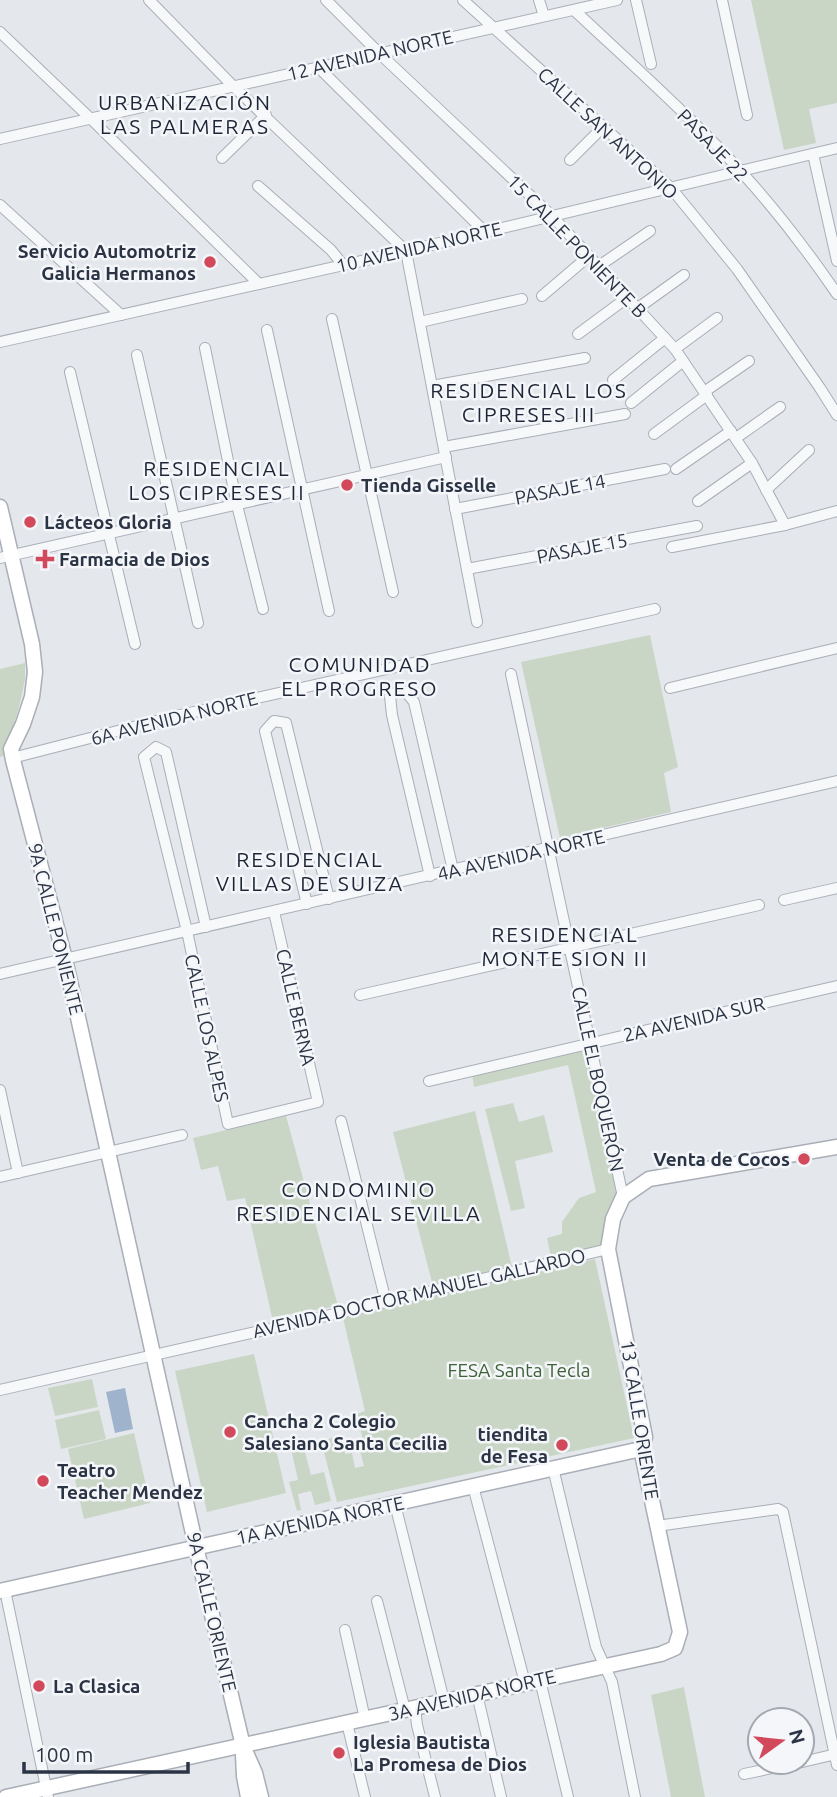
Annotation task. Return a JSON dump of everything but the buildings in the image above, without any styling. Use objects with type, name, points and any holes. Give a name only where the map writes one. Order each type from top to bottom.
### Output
[{"type":"street","points":[[149,0],[233,86],[406,251],[477,622]]},
{"type":"street","name":"15 CALLE PONIENTE B","points":[[326,0],[552,216],[675,349],[752,463],[785,525]]},
{"type":"street","name":"CALLE SAN ANTONIO","points":[[463,0],[671,188],[737,269],[837,415]]},
{"type":"street","points":[[539,0],[544,16]]},
{"type":"street","name":"12 AVENIDA NORTE","points":[[0,139],[617,0]]},
{"type":"street","points":[[636,0],[651,64]]},
{"type":"street","points":[[722,0],[747,115]]},
{"type":"street","name":"PASAJE 22","points":[[574,10],[719,148],[810,256],[837,294]]},
{"type":"street","points":[[0,32],[259,284]]},
{"type":"street","points":[[318,67],[485,232]]},
{"type":"street","points":[[222,158],[266,115]]},
{"type":"street","points":[[570,160],[603,127]]},
{"type":"street","name":"10 AVENIDA NORTE","points":[[0,342],[406,251],[837,148]]},
{"type":"street","points":[[813,154],[837,261]]},
{"type":"street","points":[[258,186],[331,250],[343,265]]},
{"type":"street","points":[[0,205],[121,315]]},
{"type":"street","points":[[599,266],[650,231]]},
{"type":"street","points":[[542,296],[589,256]]},
{"type":"street","points":[[638,308],[684,275]]},
{"type":"street","points":[[579,334],[628,297]]},
{"type":"street","points":[[420,322],[522,299]]},
{"type":"street","points":[[675,349],[717,318]]},
{"type":"street","points":[[332,319],[393,592]]},
{"type":"street","points":[[267,330],[329,611]]},
{"type":"street","points":[[613,380],[665,338]]},
{"type":"street","points":[[205,348],[237,505],[263,609]]},
{"type":"street","points":[[137,355],[198,623]]},
{"type":"street","points":[[432,386],[585,358]]},
{"type":"street","points":[[631,403],[683,361]]},
{"type":"street","points":[[654,434],[749,361]]},
{"type":"street","points":[[70,372],[135,644]]},
{"type":"street","points":[[733,434],[780,407]]},
{"type":"street","points":[[6,557],[366,475],[445,452],[625,414]]},
{"type":"street","name":"PASAJE 14","points":[[456,509],[670,469],[733,434]]},
{"type":"street","points":[[766,490],[809,450]]},
{"type":"street","points":[[698,501],[752,463]]},
{"type":"street","name":"9A CALLE PONIENTE","points":[[0,507],[6,557],[32,644],[35,672],[32,697],[11,749],[11,760],[65,959],[153,1354]]},
{"type":"street","points":[[671,547],[785,525],[837,511]]},
{"type":"street","name":"PASAJE 15","points":[[467,569],[696,526]]},
{"type":"street","name":"6A AVENIDA NORTE","points":[[11,760],[176,716],[655,608]]},
{"type":"street","points":[[670,688],[837,648]]},
{"type":"street","name":"CALLE EL BOQUERÓN","points":[[511,674],[623,1197]]},
{"type":"street","points":[[430,876],[392,715],[390,696],[398,691],[406,692],[414,702],[453,870]]},
{"type":"street","points":[[307,904],[265,731],[274,720],[286,723],[329,899]]},
{"type":"street","name":"CALLE LOS ALPES","points":[[206,927],[166,752],[156,747],[144,757],[187,931],[228,1124]]},
{"type":"street","name":"4A AVENIDA NORTE","points":[[0,974],[837,781]]},
{"type":"street","points":[[785,900],[837,888]]},
{"type":"street","points":[[360,995],[759,905]]},
{"type":"street","name":"CALLE BERNA","points":[[228,1124],[318,1102],[274,912]]},
{"type":"street","name":"2A AVENIDA SUR","points":[[429,1081],[837,986]]},
{"type":"street","points":[[0,1090],[18,1173]]},
{"type":"street","points":[[341,1121],[386,1302]]},
{"type":"street","points":[[0,1177],[182,1135]]},
{"type":"street","points":[[623,1197],[649,1179],[837,1147]]},
{"type":"street","name":"AVENIDA DOCTOR MANUEL GALLARDO","points":[[0,1390],[608,1249],[613,1219],[623,1197]]},
{"type":"street","name":"13 CALLE ORIENTE","points":[[608,1249],[645,1437],[641,1449],[680,1632]]},
{"type":"street","name":"9A CALLE ORIENTE","points":[[153,1354],[243,1746],[255,1773],[261,1797]]},
{"type":"street","name":"1A AVENIDA NORTE","points":[[2,1591],[641,1449]]},
{"type":"street","points":[[553,1468],[596,1647],[612,1682],[635,1797]]},
{"type":"street","points":[[473,1486],[525,1683]]},
{"type":"street","points":[[395,1504],[444,1702]]},
{"type":"street","points":[[657,1525],[778,1509],[783,1512],[837,1765]]},
{"type":"street","points":[[2,1591],[47,1793]]},
{"type":"street","points":[[377,1601],[417,1725],[435,1797]]},
{"type":"street","points":[[345,1630],[365,1719]]},
{"type":"street","name":"3A AVENIDA NORTE","points":[[6,1797],[47,1793],[243,1746],[661,1654],[674,1648],[680,1632]]},
{"type":"street","points":[[540,1680],[568,1797]]},
{"type":"street","points":[[477,1694],[501,1797]]},
{"type":"street","points":[[347,1723],[365,1797]]},
{"type":"street","name":"9A CALLE ORIENTE","points":[[243,1746],[248,1797]]},
{"type":"street","points":[[816,1758],[834,1754]]},
{"type":"green space","points":[[751,0],[837,0],[837,103],[809,109],[816,143],[784,150]]},
{"type":"green space","points":[[650,635],[678,767],[664,773],[671,812],[560,838],[521,662]]},
{"type":"green space","points":[[25,663],[20,703],[5,755],[0,757],[0,669]]},
{"type":"green space","points":[[587,1048],[617,1194],[605,1218],[601,1247],[551,1257],[547,1238],[562,1234],[562,1222],[579,1198],[596,1192],[568,1065],[474,1087],[472,1074]]},
{"type":"green space","points":[[513,1103],[519,1122],[544,1115],[553,1152],[515,1161],[525,1208],[511,1211],[485,1109]]},
{"type":"green space","points":[[475,1111],[512,1267],[433,1286],[393,1132]]},
{"type":"green space","points":[[286,1116],[338,1306],[272,1317],[245,1198],[227,1201],[218,1166],[201,1170],[193,1138]]},
{"type":"green space","name":"FESA Santa Tecla","points":[[595,1259],[634,1438],[337,1502],[321,1441],[341,1435],[345,1454],[352,1453],[355,1468],[364,1466],[360,1451],[365,1449],[357,1414],[365,1411],[343,1318]]},
{"type":"green space","name":"Cancha 2 Colegio Salesiano Santa Cecilia","points":[[254,1354],[286,1493],[207,1512],[175,1371]]},
{"type":"green space","points":[[92,1379],[98,1407],[55,1416],[48,1388]]},
{"type":"green space","points":[[99,1410],[106,1439],[61,1449],[55,1420]]},
{"type":"green space","points":[[134,1433],[150,1503],[84,1519],[68,1449]]},
{"type":"green space","points":[[301,1437],[311,1475],[324,1472],[331,1501],[315,1505],[311,1491],[298,1494],[301,1510],[297,1511],[289,1482],[298,1480],[289,1440]]},
{"type":"green space","points":[[684,1687],[705,1797],[671,1797],[651,1695]]},
{"type":"water","points":[[125,1388],[133,1429],[115,1433],[106,1392]]},
{"type":"place","name":"Servicio Automotriz Galicia Hermanos","points":[[210,262]]},
{"type":"place","name":"Tienda Gisselle","points":[[347,485]]},
{"type":"place","name":"Lácteos Gloria","points":[[30,522]]},
{"type":"place","name":"Farmacia de Dios","points":[[45,559]]},
{"type":"place","name":"Venta de Cocos","points":[[804,1159]]},
{"type":"place","name":"Cancha 2 Colegio Salesiano Santa Cecilia","points":[[230,1432]]},
{"type":"place","name":"tiendita de Fesa","points":[[562,1445]]},
{"type":"place","name":"Teatro Teacher Mendez","points":[[43,1481]]},
{"type":"place","name":"La Clasica","points":[[39,1686]]},
{"type":"place","name":"Iglesia Bautista La Promesa de Dios","points":[[339,1753]]},
{"type":"district","name":"URBANIZACIÓN LAS PALMERAS","points":[[185,115]]},
{"type":"district","name":"RESIDENCIAL LOS CIPRESES III","points":[[529,403]]},
{"type":"district","name":"RESIDENCIAL LOS CIPRESES II","points":[[217,481]]},
{"type":"district","name":"COMUNIDAD EL PROGRESO","points":[[360,677]]},
{"type":"district","name":"RESIDENCIAL VILLAS DE SUIZA","points":[[310,872]]},
{"type":"district","name":"RESIDENCIAL MONTE SION II","points":[[565,947]]},
{"type":"district","name":"CONDOMINIO RESIDENCIAL SEVILLA","points":[[359,1202]]}]
